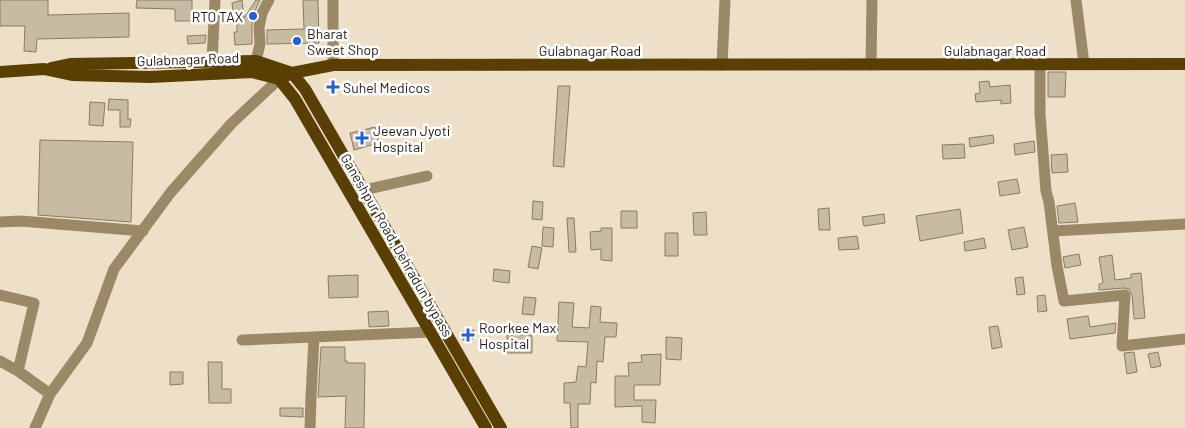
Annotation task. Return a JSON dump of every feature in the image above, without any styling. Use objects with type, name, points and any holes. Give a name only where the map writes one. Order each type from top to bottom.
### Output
[{"type":"main road","points":[[44,69],[70,64],[256,61],[292,74],[305,89],[501,428]]},
{"type":"main road","name":"Gulabnagar Road","points":[[0,72],[44,69],[72,75],[150,77],[252,72],[279,79],[292,74],[333,65],[1185,64]]},
{"type":"main road","name":"Ganeshpur Road, Dehradun bypass","points":[[279,79],[296,99],[486,428]]},
{"type":"street","points":[[212,62],[215,0]]},
{"type":"street","points":[[256,61],[260,44],[259,27],[262,13],[269,0]]},
{"type":"street","points":[[333,0],[333,65]]},
{"type":"street","points":[[722,65],[724,0]]},
{"type":"street","points":[[871,65],[872,0]]},
{"type":"street","points":[[1076,0],[1084,64]]},
{"type":"street","points":[[1040,64],[1040,114],[1046,192],[1064,301],[1125,296],[1122,346],[1185,339]]},
{"type":"street","points":[[35,428],[50,394],[87,343],[114,269],[171,192],[231,124],[279,79]]},
{"type":"street","points":[[364,190],[427,176]]},
{"type":"street","points":[[0,222],[22,221],[142,231]]},
{"type":"street","points":[[1053,231],[1185,224]]},
{"type":"street","points":[[0,295],[34,303],[18,371]]},
{"type":"street","points":[[242,340],[431,332]]},
{"type":"street","points":[[310,428],[314,337]]},
{"type":"street","points":[[0,361],[18,371],[50,394]]},
{"type":"building","points":[[0,0],[48,0],[48,15],[129,13],[129,37],[37,39],[36,52],[24,51],[25,26],[0,26]]},
{"type":"building","points":[[137,0],[192,0],[192,21],[175,21],[175,9],[136,8]]},
{"type":"building","points":[[242,0],[244,18],[256,0],[260,0],[252,25],[252,44],[235,45],[234,32],[237,32],[237,21],[234,21],[232,3]]},
{"type":"building","points":[[303,0],[318,0],[319,43],[267,44],[267,30],[304,29]]},
{"type":"building","points":[[206,35],[205,43],[188,44],[187,36]]},
{"type":"building","points":[[1048,72],[1066,72],[1065,97],[1048,97]]},
{"type":"building","points":[[989,81],[990,87],[1010,85],[1011,103],[1001,104],[1001,100],[976,102],[975,94],[980,93],[979,82]]},
{"type":"building","points":[[558,86],[570,86],[564,167],[553,166]]},
{"type":"building","points":[[109,99],[128,100],[128,119],[131,119],[130,127],[120,127],[120,110],[108,110]]},
{"type":"building","points":[[90,102],[105,103],[103,126],[89,125]]},
{"type":"building","points":[[375,127],[379,143],[354,150],[350,133]]},
{"type":"building","points":[[993,135],[994,143],[970,147],[969,138]]},
{"type":"building","points":[[40,140],[133,142],[131,222],[38,215]]},
{"type":"building","points":[[1034,141],[1035,152],[1015,155],[1014,144]]},
{"type":"building","points":[[964,144],[965,158],[943,159],[942,145]]},
{"type":"building","points":[[1067,154],[1068,172],[1052,173],[1051,155]]},
{"type":"building","points":[[1017,179],[1020,193],[1000,196],[998,182]]},
{"type":"building","points":[[533,201],[543,202],[542,220],[532,219]]},
{"type":"building","points":[[1075,203],[1078,222],[1059,223],[1057,206]]},
{"type":"building","points":[[829,208],[830,230],[819,230],[818,209]]},
{"type":"building","points":[[960,209],[963,233],[920,241],[916,216]]},
{"type":"building","points":[[621,211],[637,211],[637,228],[621,228]]},
{"type":"building","points":[[706,212],[707,235],[694,235],[693,213]]},
{"type":"building","points":[[884,214],[885,223],[864,226],[862,217]]},
{"type":"building","points":[[567,218],[574,218],[576,252],[569,252]]},
{"type":"building","points":[[543,227],[554,228],[553,247],[542,246]]},
{"type":"building","points":[[1024,227],[1028,247],[1012,250],[1008,230]]},
{"type":"building","points":[[601,228],[612,228],[612,261],[601,260],[601,249],[591,250],[590,232],[601,231]]},
{"type":"building","points":[[665,233],[678,233],[678,256],[665,256]]},
{"type":"building","points":[[857,236],[859,249],[839,250],[838,238]]},
{"type":"building","points":[[984,238],[986,248],[965,251],[964,242]]},
{"type":"building","points":[[532,246],[542,248],[538,269],[528,267]]},
{"type":"building","points":[[1079,254],[1081,265],[1065,268],[1063,257]]},
{"type":"building","points":[[1112,255],[1115,280],[1131,278],[1131,274],[1141,273],[1145,318],[1134,319],[1132,295],[1129,289],[1099,290],[1099,284],[1103,283],[1099,257]]},
{"type":"building","points":[[494,269],[510,271],[509,283],[493,281]]},
{"type":"building","points":[[358,275],[358,297],[329,298],[328,276]]},
{"type":"building","points":[[1023,277],[1025,294],[1017,295],[1015,278]]},
{"type":"building","points":[[1045,295],[1047,311],[1038,312],[1037,296]]},
{"type":"building","points":[[524,297],[536,298],[534,315],[522,314]]},
{"type":"building","points":[[559,302],[574,303],[572,327],[589,328],[591,306],[601,307],[600,322],[617,323],[616,337],[605,337],[603,362],[597,361],[596,383],[591,382],[590,404],[578,404],[578,428],[571,428],[570,403],[564,403],[564,383],[576,382],[578,366],[586,367],[588,342],[557,341]]},
{"type":"building","points":[[388,311],[389,326],[369,327],[368,312]]},
{"type":"building","points":[[1088,316],[1090,327],[1116,323],[1115,333],[1070,339],[1067,319]]},
{"type":"building","points":[[998,326],[1002,347],[992,349],[989,327]]},
{"type":"building","points":[[474,330],[474,338],[463,340],[462,332]]},
{"type":"building","points":[[507,335],[532,335],[532,353],[507,353]]},
{"type":"building","points":[[666,337],[682,338],[681,360],[666,359]]},
{"type":"building","points":[[321,347],[345,347],[345,361],[347,363],[365,363],[364,428],[345,428],[346,396],[318,397]]},
{"type":"building","points":[[1134,352],[1137,372],[1127,374],[1124,353]]},
{"type":"building","points":[[1158,352],[1161,366],[1151,368],[1148,354]]},
{"type":"building","points":[[661,354],[660,385],[634,385],[634,400],[656,400],[655,423],[642,422],[642,406],[615,407],[615,376],[629,376],[628,363],[642,362],[641,355]]},
{"type":"building","points":[[208,362],[222,362],[222,389],[231,389],[231,403],[209,403]]},
{"type":"building","points":[[170,372],[183,372],[183,384],[170,385]]},
{"type":"building","points":[[280,408],[303,408],[303,417],[280,416]]},
{"type":"place","name":"RTO TAX","points":[[253,16]]},
{"type":"place","name":"Bharat Sweet Shop","points":[[297,41]]},
{"type":"place","name":"Suhel Medicos","points":[[333,87]]},
{"type":"place","name":"Jeevan Jyoti Hospital","points":[[362,138]]},
{"type":"place","name":"Roorkee Max Hospital","points":[[468,335]]}]
